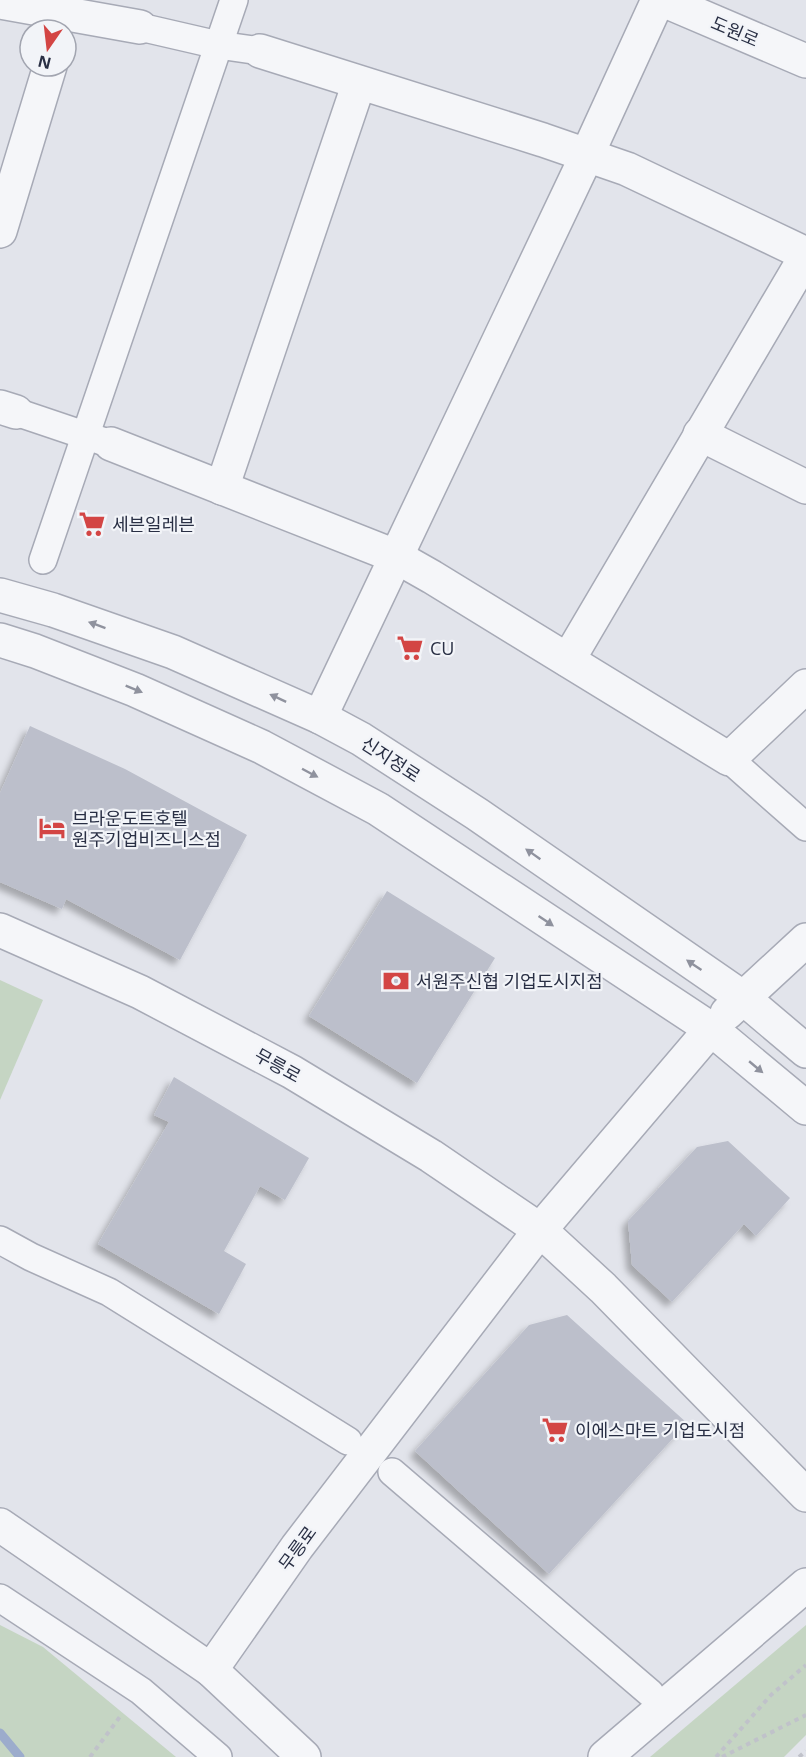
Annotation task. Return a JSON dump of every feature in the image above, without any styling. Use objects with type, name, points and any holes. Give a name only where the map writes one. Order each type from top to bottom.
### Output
[{"type":"street","points":[[43,560],[98,439],[218,45],[234,0]]},
{"type":"street","points":[[320,717],[587,155],[658,0]]},
{"type":"street","name":"도원로","points":[[663,0],[806,61]]},
{"type":"street","points":[[0,2],[50,18]]},
{"type":"street","points":[[78,23],[140,27],[218,45],[260,51],[587,155],[627,169],[806,255],[568,660]]},
{"type":"street","points":[[0,231],[46,78]]},
{"type":"street","points":[[222,488],[359,84]]},
{"type":"street","points":[[8,410],[98,439],[395,556],[729,759],[806,827]]},
{"type":"street","points":[[700,434],[806,487]]},
{"type":"street","name":"신지정로","points":[[0,595],[53,610],[174,652],[320,717],[361,739],[477,814],[742,997],[806,1051]]},
{"type":"street","points":[[0,640],[35,651],[135,690],[262,747],[378,809],[711,1029],[806,1108]]},
{"type":"street","points":[[729,759],[806,686]]},
{"type":"street","name":"무릉로","points":[[0,930],[140,992],[292,1072],[431,1156],[540,1230],[603,1288],[806,1495]]},
{"type":"street","name":"무릉로","points":[[211,1670],[297,1547],[540,1230],[711,1029],[742,997],[806,940]]},
{"type":"street","points":[[0,1240],[31,1257],[109,1292],[348,1441]]},
{"type":"street","points":[[392,1472],[650,1693]]},
{"type":"street","points":[[0,1525],[211,1670],[304,1757]]},
{"type":"street","points":[[605,1757],[806,1585]]},
{"type":"street","points":[[0,1598],[141,1691],[218,1757]]},
{"type":"path","points":[[716,1757],[771,1695],[806,1665]]},
{"type":"path","points":[[90,1757],[124,1712]]},
{"type":"path","points":[[722,1757],[806,1715]]},
{"type":"path","points":[[799,1757],[806,1751]]},
{"type":"green space","points":[[0,980],[43,1000],[0,1100]]},
{"type":"green space","points":[[0,1625],[43,1647],[176,1757],[0,1757]]},
{"type":"green space","points":[[806,1625],[806,1735],[784,1757],[650,1757]]},
{"type":"building","points":[[30,726],[125,769],[247,835],[180,960],[66,899],[62,909],[0,882],[0,793]]},
{"type":"building","points":[[387,891],[495,958],[417,1083],[309,1016]]},
{"type":"building","points":[[174,1077],[309,1158],[285,1200],[260,1186],[224,1251],[246,1264],[219,1314],[98,1244],[169,1122],[154,1115]]},
{"type":"building","points":[[728,1141],[790,1198],[756,1236],[744,1224],[672,1302],[632,1265],[628,1221],[697,1147]]},
{"type":"building","points":[[567,1315],[687,1423],[549,1574],[415,1451],[529,1325]]},
{"type":"waterway","points":[[0,1733],[20,1757]]},
{"type":"place","name":"세븐일레븐","points":[[92,524]]},
{"type":"place","name":"CU","points":[[410,648]]},
{"type":"place","name":"브라운도트호텔 원주기업비즈니스점","points":[[52,828]]},
{"type":"place","name":"서원주신협 기업도시지점","points":[[396,981]]},
{"type":"place","name":"이에스마트 기업도시점","points":[[555,1430]]}]
